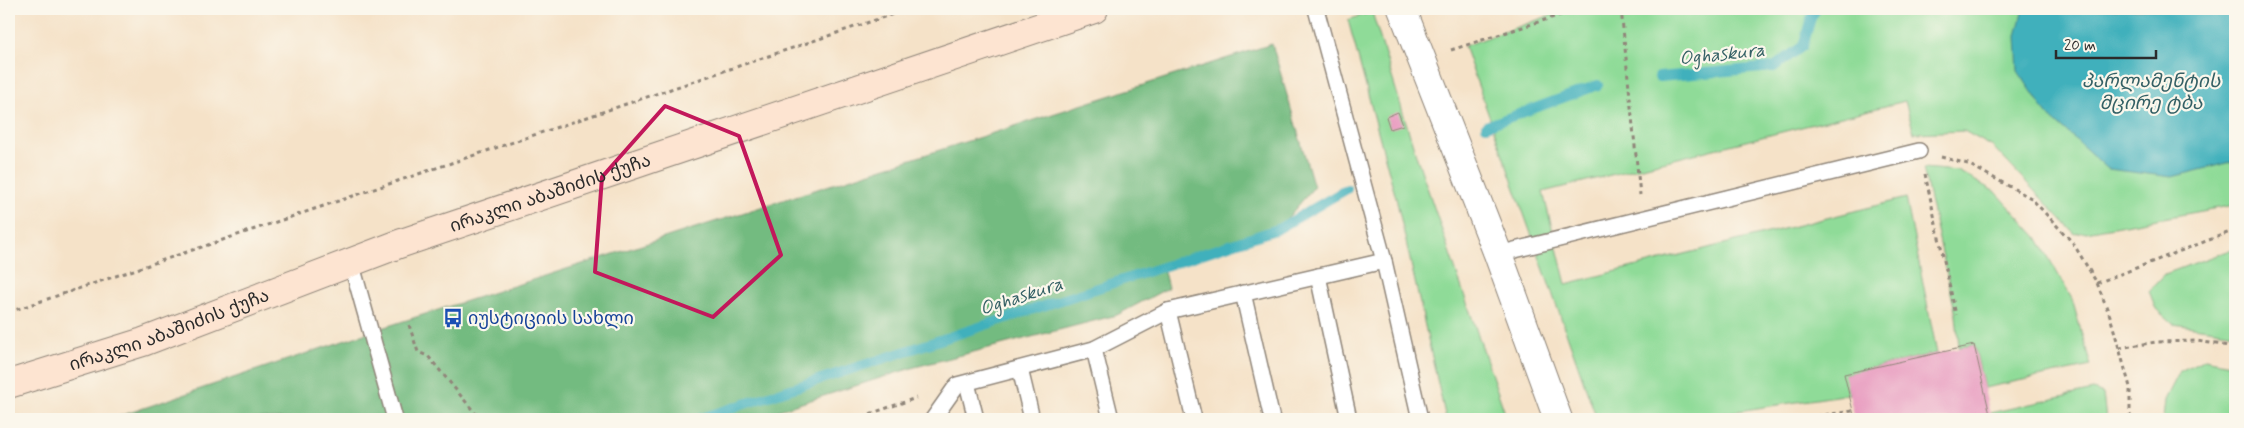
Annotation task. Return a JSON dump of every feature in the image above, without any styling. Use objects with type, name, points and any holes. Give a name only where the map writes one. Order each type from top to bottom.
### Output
[{"type":"main road","name":"ირაკლი აბაშიძის ქუჩა","points":[[9,384],[143,342],[351,262],[1094,9]]},
{"type":"street","points":[[1402,9],[1498,254],[1558,419]]},
{"type":"lane","points":[[1316,9],[1384,261],[1420,419]]},
{"type":"lane","points":[[1498,254],[1919,152]]},
{"type":"lane","points":[[933,419],[962,384],[1094,350],[1168,311],[1384,261]]},
{"type":"lane","points":[[351,262],[395,419]]},
{"type":"lane","points":[[1318,276],[1349,419]]},
{"type":"lane","points":[[1243,293],[1272,419]]},
{"type":"lane","points":[[1168,311],[1194,419]]},
{"type":"lane","points":[[1094,350],[1111,419]]},
{"type":"lane","points":[[1020,369],[1032,419]]},
{"type":"lane","points":[[962,384],[976,419]]},
{"type":"path","points":[[9,312],[908,9]]},
{"type":"path","points":[[1422,59],[1579,9]]},
{"type":"path","points":[[1621,9],[1643,218]]},
{"type":"path","points":[[1956,315],[1919,152],[1968,164],[2032,198],[2073,243],[2097,283],[2119,348],[2130,387],[2130,419]]},
{"type":"path","points":[[2097,283],[2235,230]]},
{"type":"path","points":[[409,325],[418,352],[428,356],[480,419]]},
{"type":"path","points":[[2119,348],[2156,342],[2197,341],[2235,347]]},
{"type":"path","points":[[855,419],[962,384]]},
{"type":"path","points":[[1794,419],[1853,411]]},
{"type":"highlighted area","points":[[665,106],[739,136],[781,255],[713,317],[595,272],[602,177]]},
{"type":"green space","points":[[1568,9],[2235,9],[2235,205],[2075,234],[1993,147],[1964,131],[1914,133],[1905,101],[1543,192],[1566,284],[1906,198],[1937,353],[1845,374],[1849,394],[1686,419],[1597,419],[1464,46]]},
{"type":"green space","points":[[1372,12],[1417,158],[1507,419],[1446,419],[1397,202],[1348,20]]},
{"type":"green space","points":[[1272,44],[1314,187],[1278,229],[1163,268],[1168,288],[1117,315],[915,367],[751,419],[111,419],[388,326]]},
{"type":"green space","points":[[1923,168],[1958,171],[1997,193],[2037,237],[2072,299],[2091,366],[1984,388],[1974,345],[1959,347],[1956,315]]},
{"type":"green space","points":[[2235,248],[2235,333],[2173,324],[2156,309],[2149,291],[2165,274]]},
{"type":"green space","points":[[2205,359],[2235,365],[2235,419],[2163,419],[2165,400],[2180,371]]},
{"type":"green space","points":[[2093,390],[2103,394],[2106,419],[1991,419],[1990,413]]},
{"type":"water","name":"პარლამენტის მცირე ტბა","points":[[2023,9],[2235,9],[2235,161],[2172,177],[2108,169],[2046,113],[2018,71],[2016,36]]},
{"type":"building","points":[[1398,112],[1403,125],[1390,129],[1386,117]]},
{"type":"building","points":[[1974,345],[1991,419],[1855,419],[1844,374]]},
{"type":"waterway","name":"Oghaskura","points":[[1659,77],[1774,67],[1803,46],[1811,18],[1816,9]]},
{"type":"waterway","name":"Oghaskura","points":[[1486,126],[1598,85]]},
{"type":"waterway","name":"Oghaskura","points":[[699,419],[1278,229],[1347,189]]},
{"type":"place","name":"იუსტიციის სახლი","points":[[453,318]]}]
